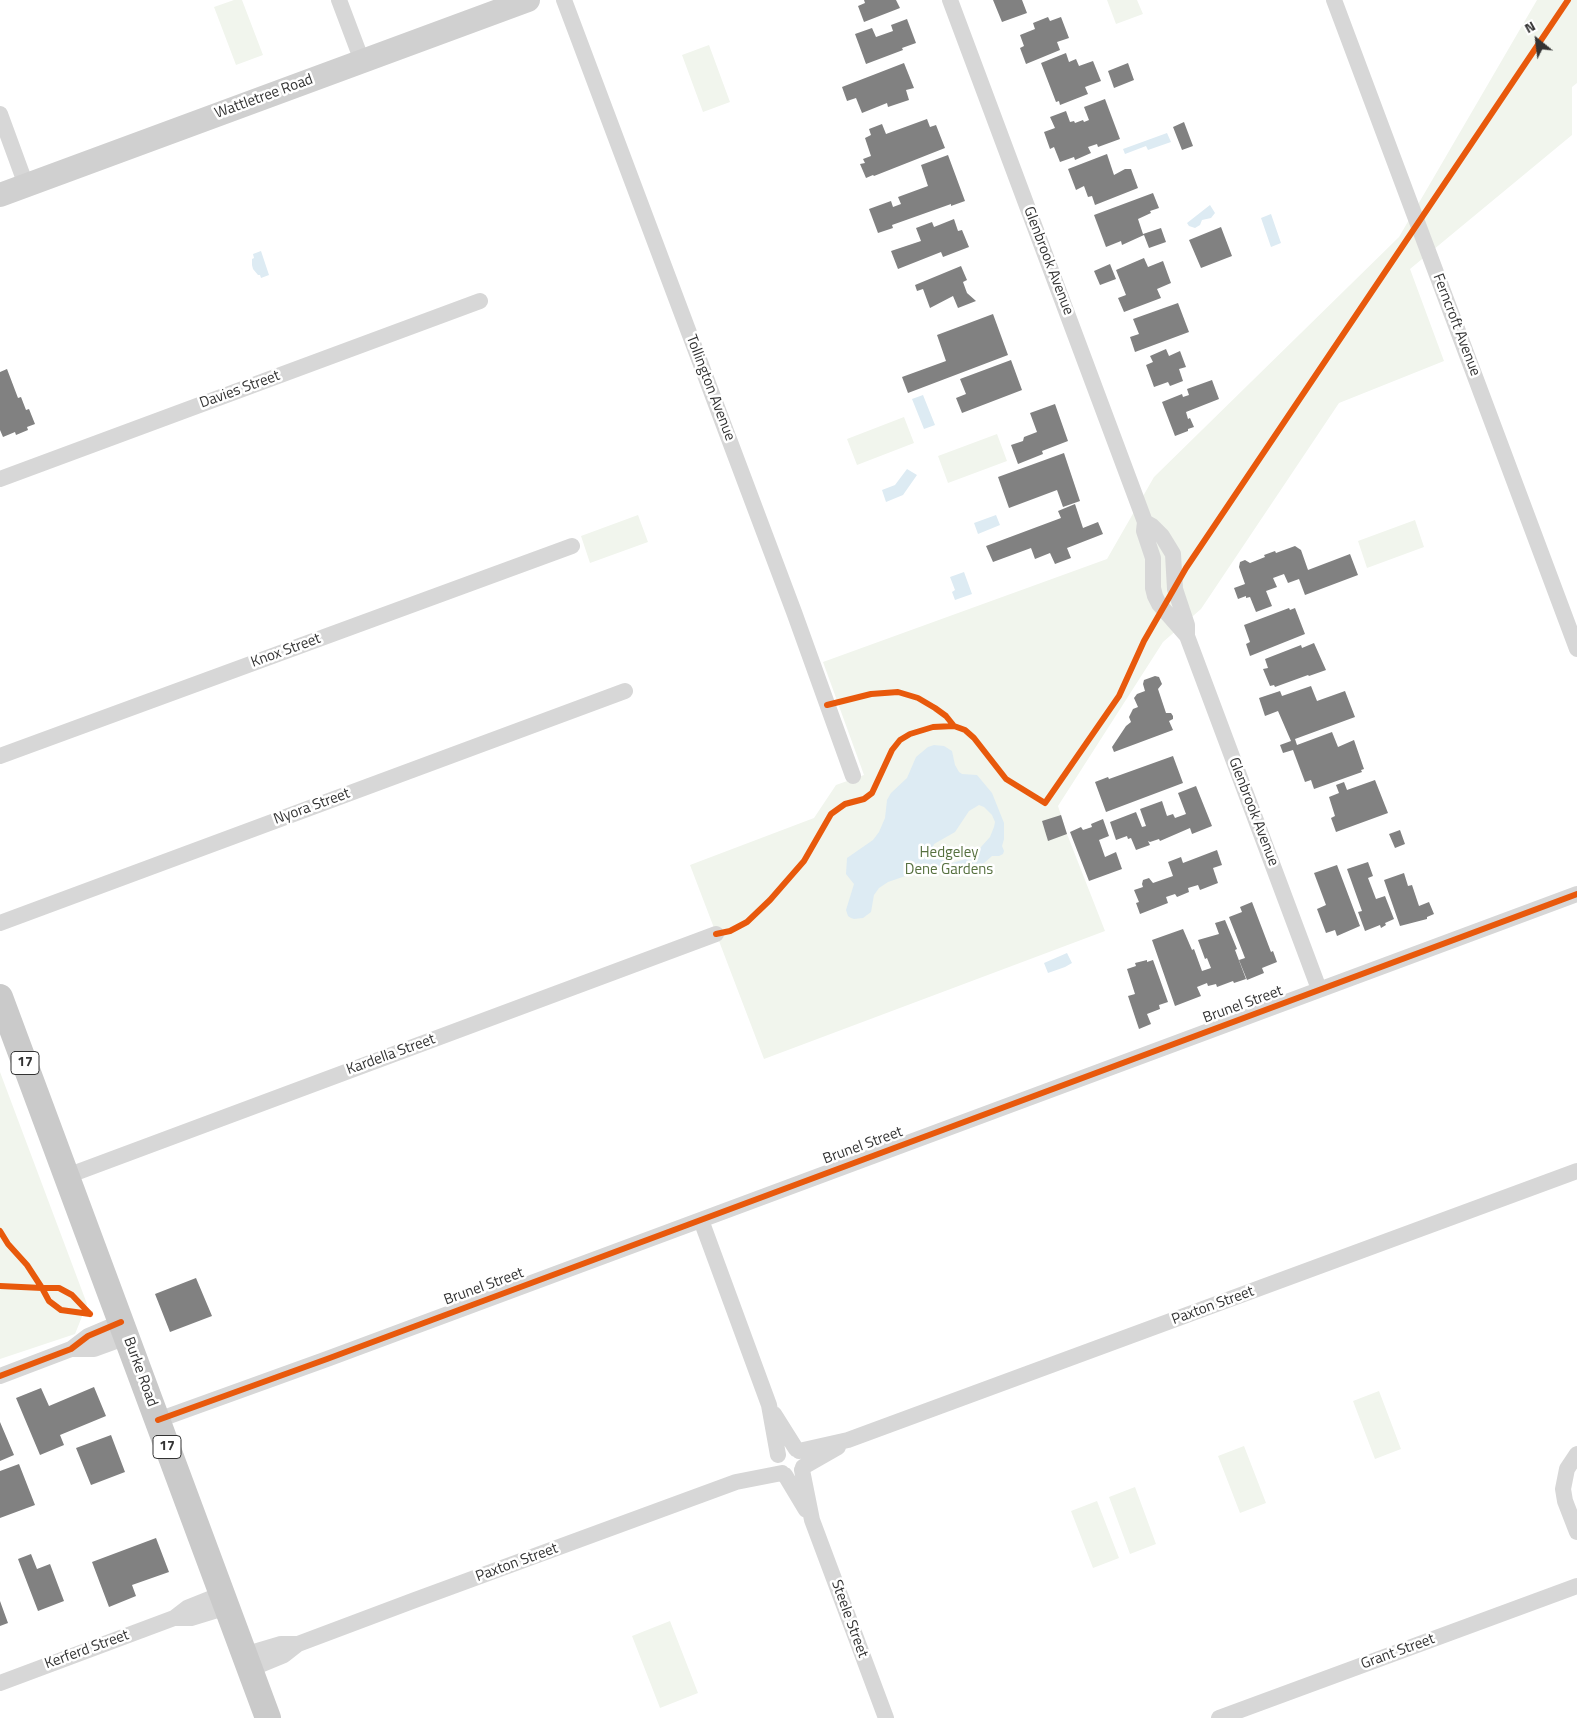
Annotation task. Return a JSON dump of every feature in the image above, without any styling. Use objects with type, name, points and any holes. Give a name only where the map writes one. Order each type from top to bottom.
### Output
[{"type":"main road","name":"Wattletree Road","points":[[0,195],[528,0]]},
{"type":"main road","name":"Burke Road","points":[[0,997],[268,1718]]},
{"type":"street","points":[[339,0],[362,61]]},
{"type":"street","name":"Tollington Avenue","points":[[564,0],[790,602],[853,776]]},
{"type":"street","name":"Glenbrook Avenue","points":[[950,0],[1145,522],[1144,531],[1153,558],[1153,588],[1155,596],[1159,604],[1187,636],[1319,989]]},
{"type":"street","name":"Ferncroft Avenue","points":[[1334,0],[1577,649]]},
{"type":"street","points":[[0,114],[26,185]]},
{"type":"street","name":"Davies Street","points":[[0,480],[480,301]]},
{"type":"street","name":"Knox Street","points":[[0,756],[572,546]]},
{"type":"street","name":"Nyora Street","points":[[0,922],[625,691]]},
{"type":"street","name":"Brunel Street","points":[[158,1420],[1577,894]]},
{"type":"street","name":"Kardella Street","points":[[67,1176],[716,934]]},
{"type":"street","name":"Paxton Street","points":[[798,1450],[848,1440],[1577,1171]]},
{"type":"street","name":"Steele Street","points":[[701,1220],[769,1405],[780,1465],[812,1520],[886,1718]]},
{"type":"street","points":[[0,1376],[71,1349],[94,1349],[124,1330]]},
{"type":"street","name":"Steele Street","points":[[769,1405],[798,1450]]},
{"type":"street","name":"Paxton Street","points":[[803,1469],[848,1440]]},
{"type":"street","points":[[792,1448],[798,1450],[804,1458],[803,1469],[800,1473],[792,1476],[780,1465],[784,1449],[792,1448]]},
{"type":"street","points":[[1577,1454],[1567,1469],[1563,1490],[1565,1501],[1577,1532]]},
{"type":"street","name":"Paxton Street","points":[[247,1662],[284,1655],[298,1644],[780,1465]]},
{"type":"street","name":"Steele Street","points":[[803,1469],[812,1520]]},
{"type":"street","name":"Grant Street","points":[[1219,1718],[1577,1586]]},
{"type":"street","name":"Kerferd Street","points":[[0,1682],[174,1618],[191,1618],[224,1600]]},
{"type":"green space","points":[[234,0],[242,0],[263,55],[236,65],[214,7]]},
{"type":"green space","points":[[1107,0],[1137,0],[1143,14],[1116,24]]},
{"type":"green space","name":"Hedgeley Dene Gardens","points":[[1537,0],[1577,0],[1577,83],[1572,87],[1572,135],[1410,269],[1444,361],[1339,403],[1201,609],[1163,642],[1058,806],[1105,931],[764,1059],[690,865],[814,818],[836,785],[864,775],[823,662],[1107,559],[1154,477],[1399,237]]},
{"type":"green space","points":[[709,45],[730,102],[703,112],[682,55]]},
{"type":"green space","points":[[904,417],[914,443],[857,465],[847,439]]},
{"type":"green space","points":[[997,434],[1007,461],[948,483],[938,456]]},
{"type":"green space","points":[[638,515],[648,542],[590,563],[581,536]]},
{"type":"green space","points":[[1415,520],[1424,547],[1367,568],[1358,541]]},
{"type":"green space","points":[[0,1072],[87,1304],[75,1334],[0,1359]]},
{"type":"green space","points":[[1379,1391],[1401,1449],[1375,1459],[1353,1401]]},
{"type":"green space","points":[[1244,1446],[1266,1503],[1240,1513],[1218,1456]]},
{"type":"green space","points":[[1135,1487],[1156,1544],[1130,1554],[1109,1497]]},
{"type":"green space","points":[[1097,1501],[1119,1558],[1093,1568],[1071,1511]]},
{"type":"green space","points":[[670,1621],[698,1693],[660,1708],[632,1636]]},
{"type":"shaded area","points":[[1167,133],[1171,142],[1148,150],[1146,146],[1125,154],[1123,149]]},
{"type":"shaded area","points":[[1210,205],[1215,213],[1211,218],[1202,220],[1200,225],[1195,228],[1189,226],[1187,223]]},
{"type":"shaded area","points":[[1271,214],[1281,243],[1271,247],[1261,218]]},
{"type":"shaded area","points":[[261,251],[269,275],[261,278],[253,269],[252,259],[254,258],[253,254]]},
{"type":"shaded area","points":[[923,395],[935,425],[924,429],[912,399]]},
{"type":"shaded area","points":[[907,469],[917,475],[903,495],[886,502],[882,490],[895,485]]},
{"type":"shaded area","points":[[996,515],[1000,525],[978,534],[974,523]]},
{"type":"shaded area","points":[[964,572],[972,594],[955,600],[952,592],[955,590],[950,577]]},
{"type":"shaded area","points":[[934,745],[944,746],[952,751],[955,765],[959,772],[977,775],[992,793],[1004,823],[1003,854],[992,856],[983,864],[963,871],[944,872],[929,868],[888,882],[879,888],[874,895],[871,912],[863,918],[851,918],[846,910],[854,884],[846,874],[847,858],[873,840],[879,832],[885,818],[887,800],[891,793],[907,778],[916,757],[928,747]],"holes":[[[979,805],[992,815],[995,822],[994,827],[990,837],[972,857],[952,863],[932,856],[934,844],[955,832],[969,811]]]},
{"type":"shaded area","points":[[1067,953],[1072,963],[1048,973],[1044,963]]},
{"type":"building","points":[[864,0],[896,0],[900,8],[864,22],[858,6],[865,3]]},
{"type":"building","points":[[993,0],[1022,0],[1027,13],[1002,22]]},
{"type":"building","points":[[1048,17],[1050,21],[1061,17],[1069,38],[1057,42],[1060,50],[1026,64],[1020,48],[1024,46],[1020,35],[1035,29],[1033,23]]},
{"type":"building","points":[[907,19],[916,43],[866,64],[855,34],[872,28],[876,37],[893,31],[891,25]]},
{"type":"building","points":[[1066,53],[1069,62],[1076,59],[1079,66],[1093,61],[1101,81],[1085,87],[1088,94],[1060,105],[1059,101],[1056,102],[1041,63]]},
{"type":"building","points":[[904,63],[914,88],[906,90],[909,100],[888,107],[887,103],[862,113],[856,98],[847,101],[842,87]]},
{"type":"building","points":[[1128,63],[1134,80],[1114,88],[1108,71]]},
{"type":"building","points":[[1105,99],[1120,139],[1098,147],[1097,144],[1088,147],[1091,153],[1075,160],[1074,157],[1060,162],[1054,147],[1050,149],[1044,132],[1055,128],[1050,117],[1066,111],[1070,122],[1074,121],[1075,123],[1083,120],[1084,122],[1089,120],[1084,107]]},
{"type":"building","points":[[927,119],[930,127],[936,125],[945,148],[866,178],[860,164],[865,163],[863,159],[871,156],[865,138],[871,135],[869,129],[882,124],[886,134]]},
{"type":"building","points":[[1184,122],[1193,146],[1182,150],[1173,127]]},
{"type":"building","points":[[1107,154],[1114,175],[1125,169],[1131,169],[1138,188],[1095,205],[1092,196],[1088,197],[1084,186],[1076,190],[1068,169]]},
{"type":"building","points":[[948,155],[965,201],[951,206],[951,204],[892,225],[893,228],[878,233],[869,209],[891,201],[893,207],[901,204],[898,197],[928,186],[921,165]]},
{"type":"building","points":[[1153,193],[1159,208],[1150,211],[1151,213],[1138,219],[1143,234],[1161,228],[1166,242],[1149,248],[1144,235],[1122,245],[1121,241],[1106,247],[1094,215]]},
{"type":"building","points":[[954,219],[958,231],[962,230],[969,247],[943,257],[941,252],[898,269],[891,251],[921,241],[916,228],[932,222],[934,227]]},
{"type":"building","points":[[1221,227],[1232,256],[1201,268],[1189,240]]},
{"type":"building","points":[[1144,258],[1148,267],[1163,261],[1171,283],[1157,289],[1161,298],[1124,312],[1118,298],[1126,295],[1116,270]]},
{"type":"building","points":[[1110,264],[1116,279],[1100,285],[1094,271]]},
{"type":"building","points":[[961,266],[967,280],[963,282],[967,293],[976,301],[958,308],[953,296],[930,308],[923,289],[917,291],[915,285]]},
{"type":"building","points":[[1178,303],[1189,332],[1135,352],[1130,337],[1139,334],[1133,319]]},
{"type":"building","points":[[993,314],[1008,355],[908,393],[902,377],[946,361],[937,335]]},
{"type":"building","points":[[1166,349],[1169,356],[1180,351],[1186,367],[1179,369],[1183,381],[1170,386],[1168,382],[1154,387],[1146,365],[1153,362],[1150,356]]},
{"type":"building","points":[[1011,360],[1022,390],[962,413],[956,398],[966,394],[960,379]]},
{"type":"building","points":[[7,369],[18,398],[21,397],[26,410],[29,409],[35,424],[27,427],[28,430],[16,435],[15,432],[3,437],[0,430],[0,372]]},
{"type":"building","points":[[1212,380],[1219,399],[1186,412],[1188,419],[1190,418],[1194,427],[1175,436],[1162,402],[1182,394],[1183,397],[1189,395],[1187,389]]},
{"type":"building","points":[[1055,404],[1068,441],[1042,451],[1043,454],[1018,464],[1011,445],[1023,441],[1024,437],[1037,432],[1030,413]]},
{"type":"building","points":[[1064,453],[1080,501],[1063,507],[1057,490],[1009,508],[998,477]]},
{"type":"building","points":[[1075,504],[1083,528],[1098,522],[1103,534],[1067,548],[1071,558],[1055,564],[1050,553],[1035,559],[1031,548],[993,562],[986,546],[1061,518],[1058,511]]},
{"type":"building","points":[[1295,546],[1301,550],[1308,570],[1350,554],[1358,575],[1305,595],[1299,579],[1288,583],[1284,574],[1273,578],[1277,587],[1266,591],[1272,606],[1256,612],[1250,597],[1246,598],[1246,596],[1238,599],[1234,588],[1245,584],[1239,567],[1240,562],[1245,560],[1250,563],[1265,557],[1264,555]]},
{"type":"building","points":[[1289,608],[1290,610],[1295,608],[1305,634],[1250,656],[1246,644],[1250,642],[1244,625]]},
{"type":"building","points":[[1314,643],[1326,670],[1275,687],[1274,685],[1270,686],[1263,669],[1268,668],[1265,659],[1301,645],[1302,648]]},
{"type":"building","points":[[1155,676],[1159,677],[1162,684],[1158,689],[1166,713],[1171,713],[1173,716],[1173,719],[1169,721],[1173,730],[1114,752],[1112,747],[1126,726],[1131,722],[1129,717],[1133,709],[1138,707],[1134,698],[1137,694],[1145,691],[1144,680]]},
{"type":"building","points":[[1311,686],[1317,701],[1345,691],[1355,717],[1295,739],[1297,745],[1332,732],[1338,747],[1354,740],[1364,769],[1361,770],[1362,772],[1314,789],[1311,780],[1305,782],[1293,750],[1283,753],[1280,745],[1291,741],[1278,711],[1265,716],[1259,698],[1280,691],[1282,696]]},
{"type":"building","points":[[1173,756],[1183,783],[1106,812],[1095,782],[1108,777],[1109,779]]},
{"type":"building","points":[[1375,780],[1388,813],[1336,832],[1331,818],[1335,816],[1329,797],[1339,793],[1336,785],[1344,782],[1347,790]]},
{"type":"building","points":[[1196,786],[1212,826],[1192,834],[1190,828],[1160,841],[1159,839],[1148,841],[1150,845],[1136,850],[1131,838],[1128,839],[1127,836],[1116,840],[1110,822],[1136,812],[1142,827],[1146,826],[1140,809],[1162,801],[1167,816],[1173,814],[1175,818],[1186,814],[1178,793]]},
{"type":"building","points":[[1061,815],[1067,834],[1048,841],[1042,821]]},
{"type":"building","points":[[1103,819],[1109,836],[1099,840],[1105,857],[1116,852],[1122,869],[1089,881],[1070,832],[1081,827],[1083,830],[1092,827],[1091,824]]},
{"type":"building","points":[[1400,830],[1405,844],[1395,848],[1389,834]]},
{"type":"building","points":[[1217,850],[1222,865],[1213,868],[1218,883],[1200,890],[1198,885],[1188,888],[1189,892],[1177,897],[1175,894],[1166,897],[1168,903],[1140,914],[1136,903],[1139,902],[1134,890],[1143,887],[1143,880],[1149,878],[1153,883],[1173,876],[1168,862],[1181,857],[1183,863]]},
{"type":"building","points":[[1368,862],[1373,876],[1368,878],[1376,899],[1385,896],[1394,919],[1385,923],[1386,925],[1381,928],[1380,925],[1365,931],[1358,912],[1362,911],[1347,869]]},
{"type":"building","points":[[1337,865],[1360,926],[1337,936],[1335,930],[1326,933],[1317,909],[1326,905],[1314,873]]},
{"type":"building","points":[[1404,873],[1408,886],[1412,885],[1419,906],[1429,902],[1434,914],[1427,917],[1427,919],[1400,926],[1384,880]]},
{"type":"building","points":[[1252,902],[1271,952],[1273,951],[1277,962],[1262,968],[1264,973],[1247,980],[1239,960],[1245,958],[1229,917],[1242,912],[1240,907]]},
{"type":"building","points":[[1225,920],[1237,949],[1235,950],[1246,979],[1234,983],[1233,981],[1217,987],[1216,984],[1208,986],[1207,983],[1197,987],[1201,996],[1175,1006],[1152,940],[1183,929],[1192,950],[1194,949],[1202,971],[1211,968],[1207,958],[1205,959],[1198,940],[1219,934],[1215,923]]},
{"type":"building","points":[[1147,960],[1147,962],[1153,960],[1168,1002],[1159,1005],[1160,1009],[1147,1014],[1151,1024],[1139,1029],[1128,996],[1135,994],[1127,969],[1136,966],[1135,963]]},
{"type":"building","points":[[196,1278],[212,1316],[170,1332],[155,1294]]},
{"type":"building","points":[[94,1387],[106,1416],[60,1435],[64,1445],[40,1455],[16,1398],[41,1388],[49,1406]]},
{"type":"building","points":[[0,1422],[14,1455],[0,1461]]},
{"type":"building","points":[[111,1435],[125,1472],[91,1485],[76,1448]]},
{"type":"building","points":[[19,1464],[35,1505],[0,1518],[0,1471]]},
{"type":"building","points":[[156,1538],[169,1572],[132,1585],[136,1596],[109,1607],[92,1562]]},
{"type":"building","points":[[31,1554],[37,1569],[50,1564],[64,1601],[38,1611],[18,1559]]},
{"type":"building","points":[[0,1601],[8,1623],[0,1626]]},
{"type":"cycle path","points":[[716,934],[730,931],[747,922],[770,900],[804,861],[831,814],[845,804],[864,799],[872,793],[892,750],[900,740],[910,734],[933,727],[954,726],[965,730],[974,738],[1006,779],[1045,803],[1119,696],[1144,641],[1186,568],[1568,0]]},
{"type":"cycle path","points":[[827,705],[871,694],[898,692],[918,698],[935,708],[946,716],[954,726]]},
{"type":"cycle path","points":[[158,1420],[327,1359],[1577,894]]},
{"type":"cycle path","points":[[0,1231],[8,1244],[27,1265],[42,1288],[59,1288],[72,1295],[90,1314]]},
{"type":"cycle path","points":[[0,1286],[42,1288],[49,1301],[61,1310],[90,1314]]},
{"type":"cycle path","points":[[0,1376],[71,1349],[88,1336],[121,1322]]}]
